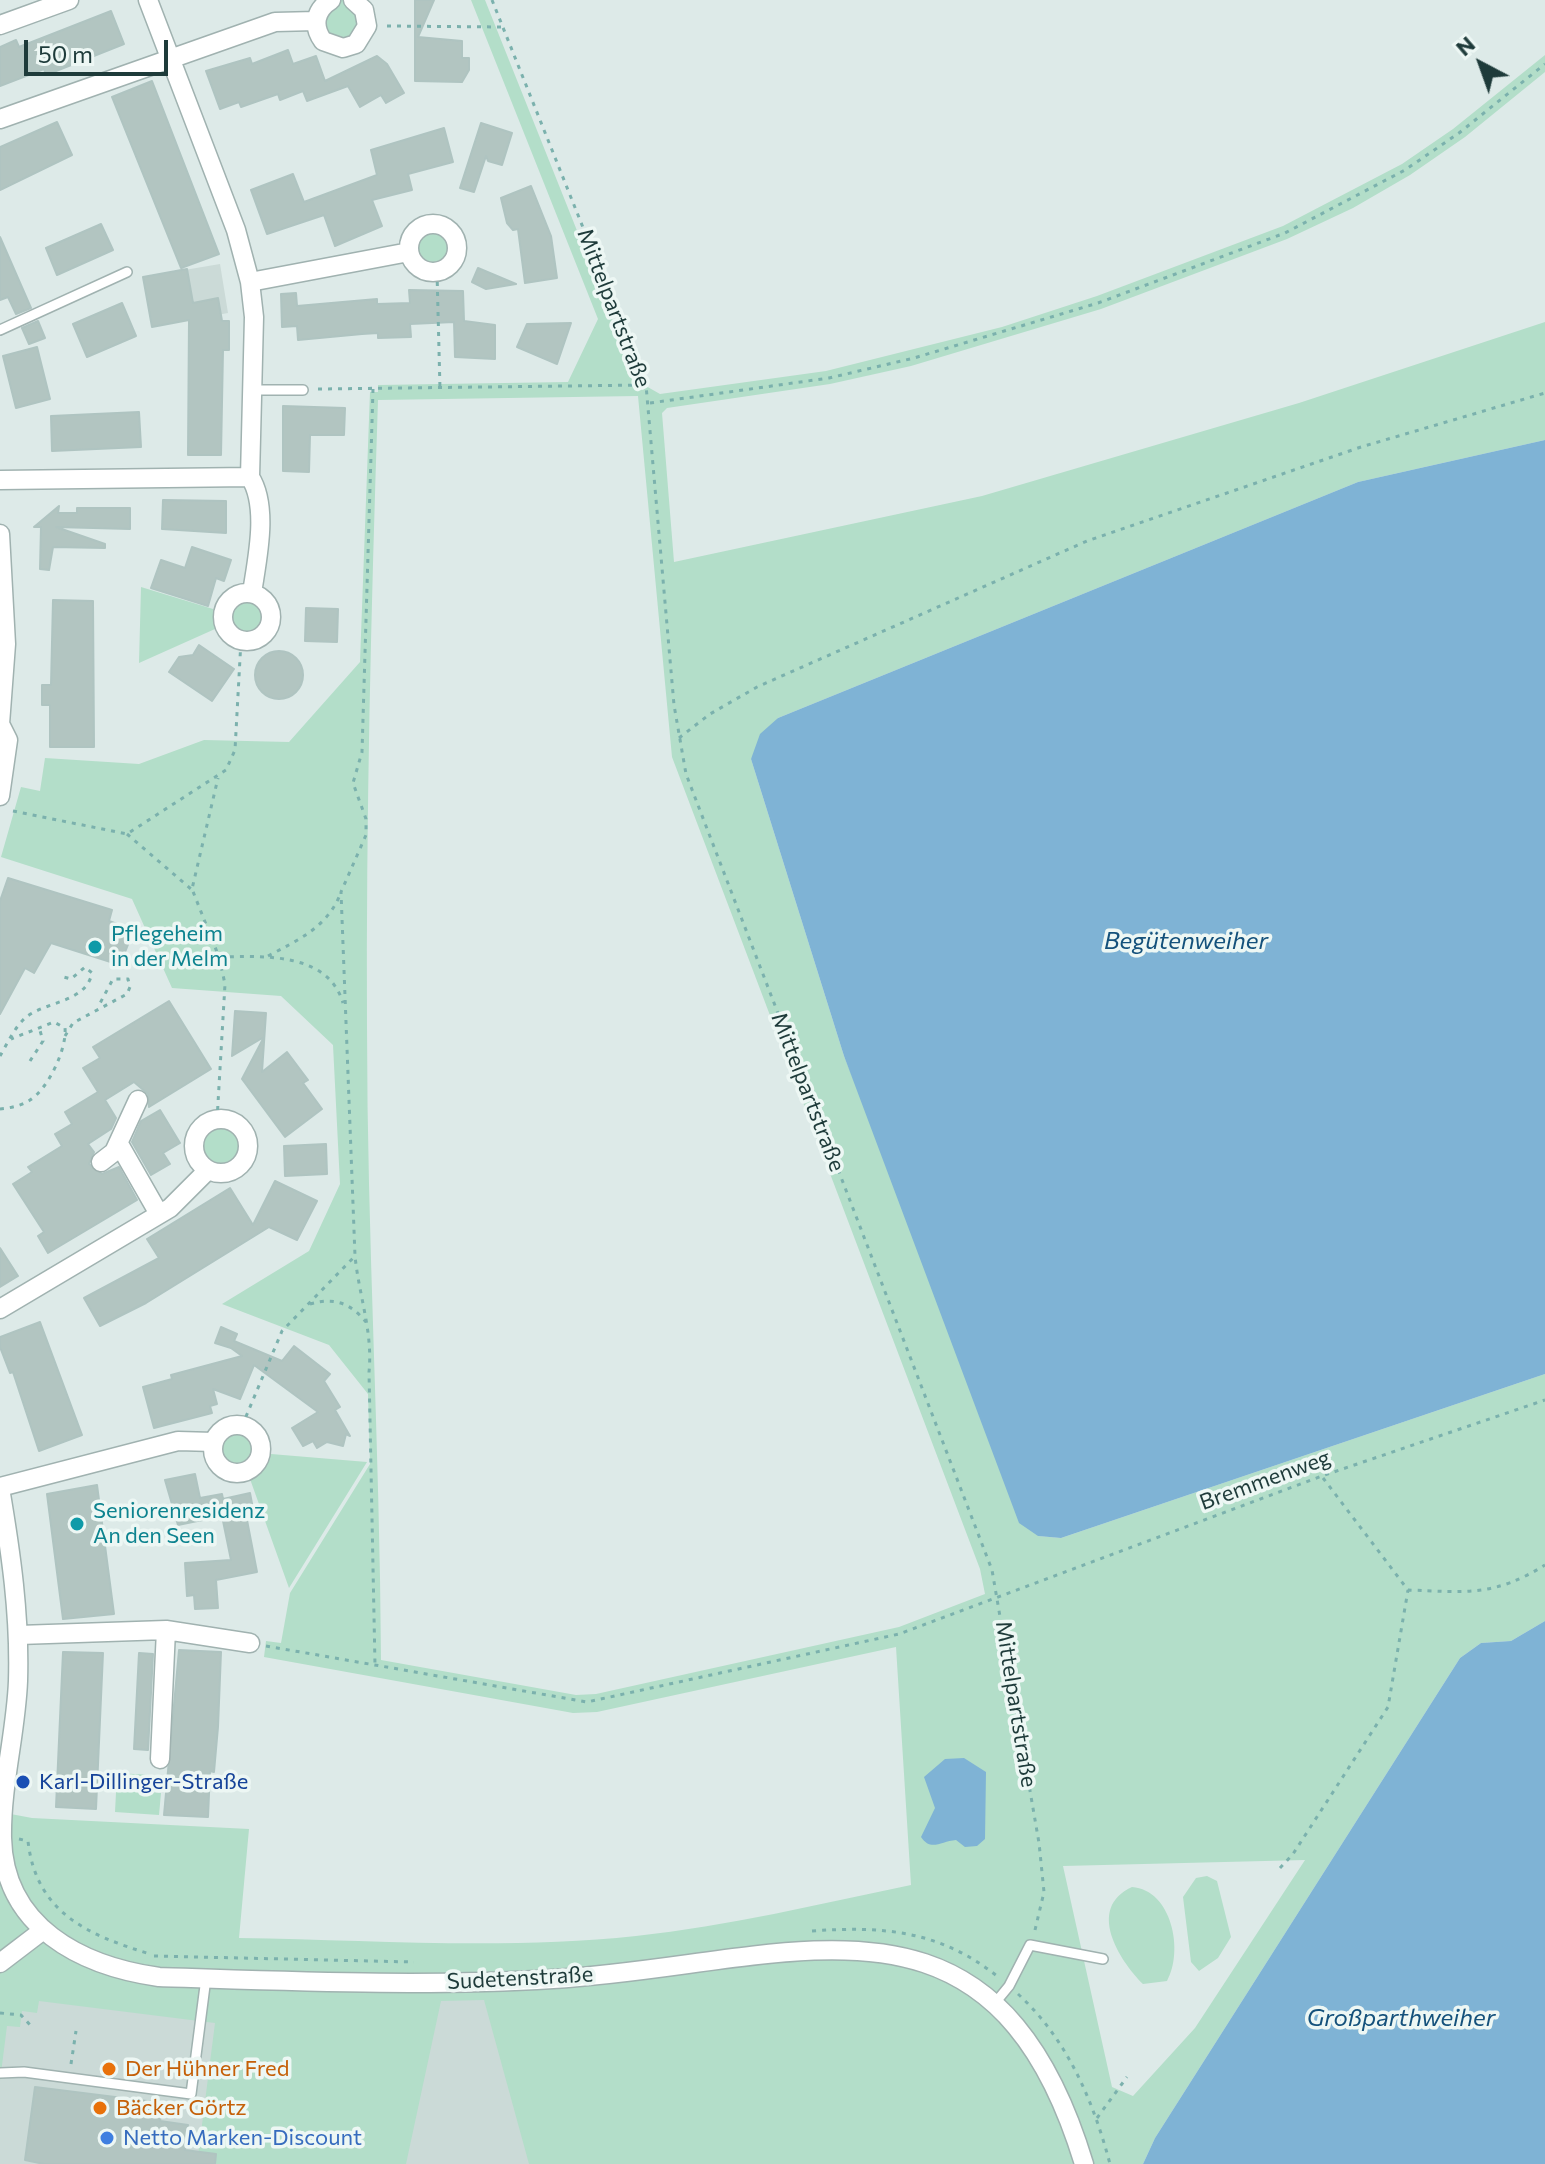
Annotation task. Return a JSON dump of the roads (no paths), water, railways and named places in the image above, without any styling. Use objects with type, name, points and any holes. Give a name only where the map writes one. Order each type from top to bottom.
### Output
[{"type":"street","points":[[0,25],[69,0]]},
{"type":"street","points":[[148,0],[236,230],[250,282],[254,317],[250,477],[258,491],[258,558],[252,593]]},
{"type":"street","points":[[331,0],[322,6],[316,21],[319,35],[336,48],[356,44],[367,26],[364,10],[353,0]]},
{"type":"street","points":[[0,119],[54,103],[275,22],[316,21]]},
{"type":"street","points":[[433,224],[448,229],[457,242],[458,251],[451,266],[437,272],[422,270],[409,252],[417,230],[433,224]]},
{"type":"street","points":[[250,282],[409,252]]},
{"type":"street","points":[[0,480],[34,477],[250,477]]},
{"type":"street","points":[[0,534],[6,630],[0,724],[8,740],[5,803]]},
{"type":"street","points":[[252,593],[266,602],[269,626],[258,638],[241,640],[229,633],[223,612],[237,594],[252,593]]},
{"type":"street","points":[[101,1162],[119,1144],[138,1100]]},
{"type":"street","points":[[0,1309],[170,1208],[208,1170],[234,1170],[246,1158],[248,1149],[248,1140],[238,1125],[217,1120],[205,1124],[195,1139],[196,1157],[208,1170]]},
{"type":"street","points":[[119,1144],[159,1214]]},
{"type":"street","points":[[242,1426],[254,1432],[261,1446],[258,1462],[246,1472],[224,1470],[214,1457],[214,1442],[224,1429],[242,1426]]},
{"type":"street","points":[[0,1488],[178,1441],[214,1442]]},
{"type":"street","name":"Sudetenstraße","points":[[0,1488],[6,1566],[19,1635],[17,1703],[2,1836],[3,1859],[13,1892],[42,1931],[78,1956],[115,1970],[206,1978],[469,1983],[555,1979],[813,1950],[859,1949],[925,1962],[965,1981],[995,2003]]},
{"type":"street","points":[[19,1635],[166,1630],[250,1643]]},
{"type":"street","points":[[160,1759],[166,1630]]},
{"type":"street","points":[[0,1963],[42,1931]]},
{"type":"street","points":[[995,2003],[1040,2056],[1070,2123],[1084,2164]]},
{"type":"lane","points":[[0,330],[127,272]]},
{"type":"lane","points":[[252,390],[303,390]]},
{"type":"lane","points":[[995,2003],[1009,1986],[1030,1945],[1103,1959]]},
{"type":"lane","points":[[0,2073],[68,2078],[191,2094],[206,1978]]},
{"type":"water","name":"Begütenweiher","points":[[1545,440],[1545,1374],[1061,1538],[1038,1536],[1019,1523],[844,1056],[751,759],[760,734],[778,718],[1358,482]]},
{"type":"water","name":"Großparthweiher","points":[[1545,1621],[1545,2164],[1143,2164],[1155,2138],[1460,1658],[1481,1643],[1511,1641]]},
{"type":"water","points":[[964,1758],[986,1772],[985,1839],[977,1846],[965,1847],[956,1840],[929,1844],[921,1837],[935,1808],[924,1777],[945,1759]]},
{"type":"place","name":"Pflegeheim in der Melm","points":[[95,947]]},
{"type":"place","name":"Seniorenresidenz An den Seen","points":[[77,1524]]},
{"type":"place","name":"Karl-Dillinger-Straße","points":[[23,1782]]},
{"type":"place","name":"Der Hühner Fred","points":[[109,2069]]},
{"type":"place","name":"Bäcker Görtz","points":[[100,2108]]},
{"type":"place","name":"Netto Marken-Discount","points":[[107,2138]]}]
